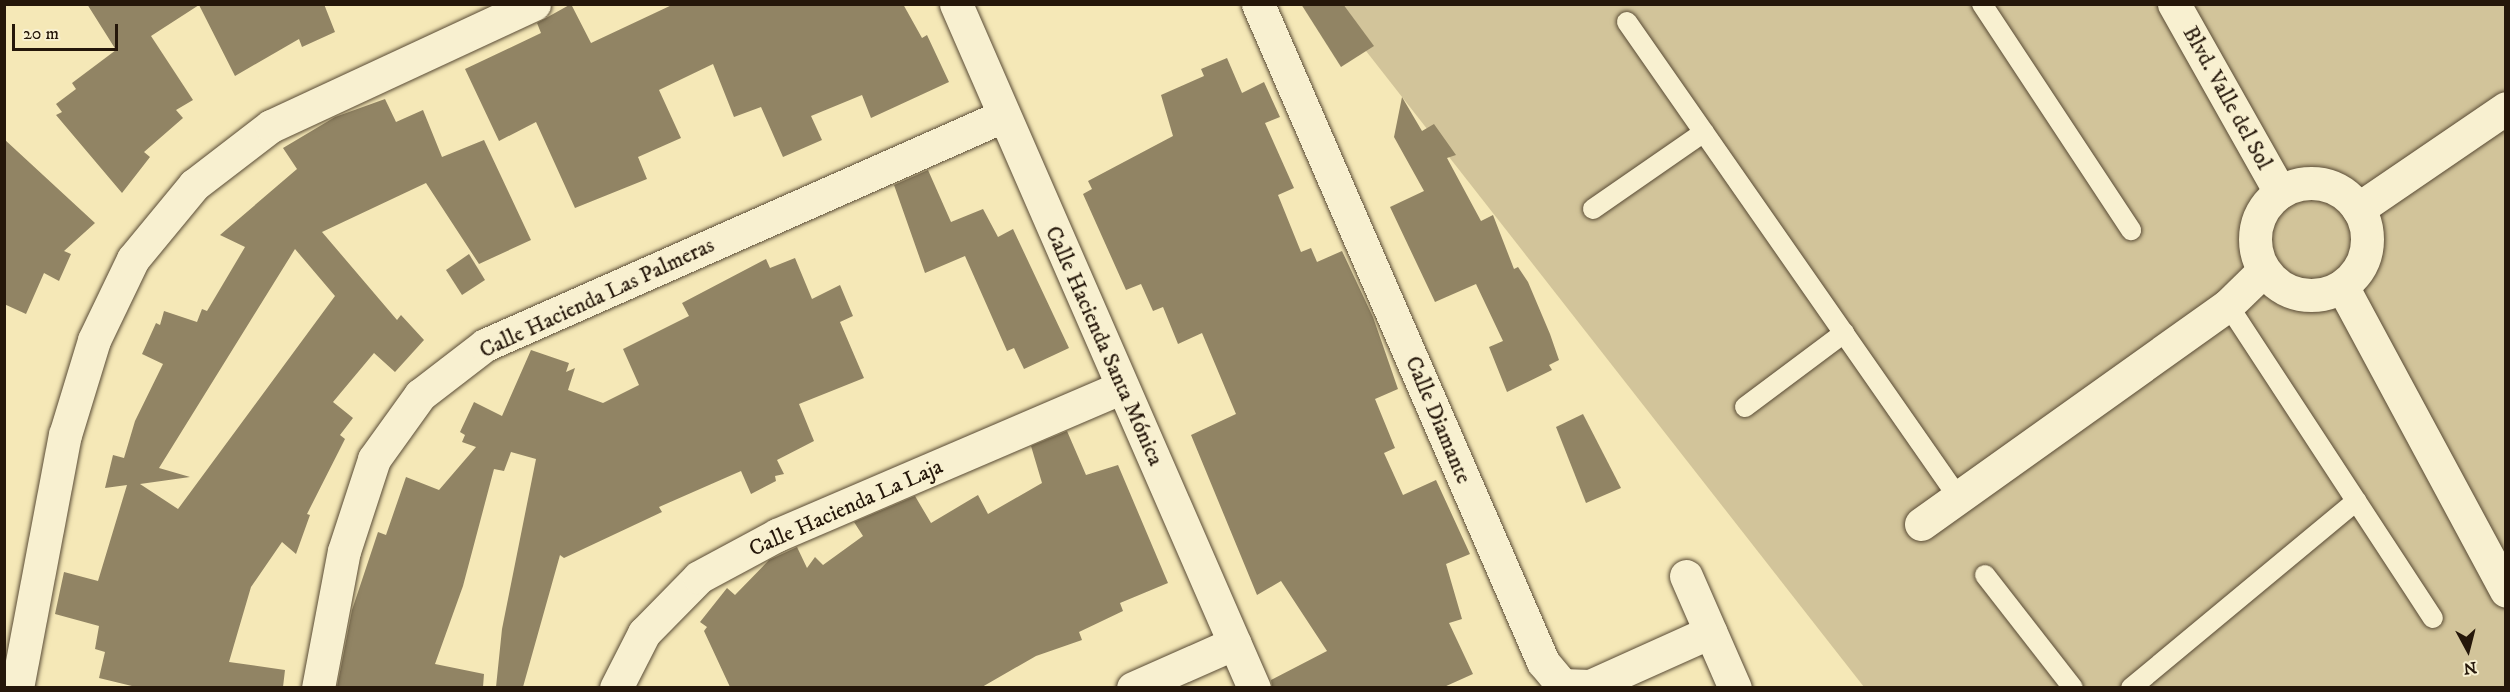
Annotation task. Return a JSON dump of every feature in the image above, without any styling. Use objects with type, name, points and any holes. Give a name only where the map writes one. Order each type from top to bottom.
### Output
[{"type":"street","points":[[17,687],[65,435],[94,340],[134,259],[194,185],[271,126],[534,4]]},
{"type":"street","name":"Calle Hacienda Santa Mónica","points":[[956,4],[1254,687]]},
{"type":"street","name":"Calle Diamante","points":[[1258,4],[1543,662],[1562,685],[1590,686],[1710,632]]},
{"type":"street","name":"Blvd. Valle del Sol","points":[[2174,4],[2280,192]]},
{"type":"street","points":[[2358,209],[2505,108]]},
{"type":"street","name":"Calle Hacienda Las Palmeras","points":[[318,687],[344,551],[374,459],[420,395],[485,345],[1003,116]]},
{"type":"street","points":[[2314,183],[2346,195],[2358,209],[2367,242],[2355,274],[2342,286],[2326,294],[2291,292],[2264,270],[2257,254],[2258,220],[2280,192],[2314,183]]},
{"type":"street","points":[[1921,524],[2228,305],[2264,270]]},
{"type":"street","points":[[2342,286],[2505,591]]},
{"type":"street","name":"Calle Hacienda La Laja","points":[[616,687],[644,633],[699,577],[777,535],[1122,387]]},
{"type":"street","points":[[1686,576],[1735,687]]},
{"type":"street","points":[[1133,687],[1235,644]]},
{"type":"lane","points":[[1982,4],[2131,230]]},
{"type":"lane","points":[[1628,22],[1958,497]]},
{"type":"lane","points":[[1593,209],[1704,132]]},
{"type":"lane","points":[[2228,305],[2433,618]]},
{"type":"lane","points":[[1745,407],[1845,333]]},
{"type":"lane","points":[[2131,687],[2356,501]]},
{"type":"lane","points":[[1985,575],[2073,687]]},
{"type":"shaded area","points":[[1330,5],[2505,5],[2505,687],[1864,687]]},
{"type":"building","points":[[87,4],[324,4],[335,32],[302,47],[299,39],[235,76],[199,5],[151,36],[193,100],[176,110],[183,118],[144,152],[150,157],[122,193],[56,115],[62,112],[56,104],[76,89],[72,83],[116,50]]},
{"type":"building","points":[[571,4],[591,43],[674,4],[903,4],[922,38],[927,35],[949,82],[871,118],[862,95],[811,116],[822,140],[783,157],[761,107],[734,117],[713,64],[659,90],[681,138],[638,157],[647,179],[575,208],[536,122],[499,141],[465,69],[541,33],[537,23]]},
{"type":"building","points":[[1301,4],[1343,4],[1374,46],[1341,67]]},
{"type":"building","points":[[1227,58],[1242,93],[1264,82],[1280,117],[1265,123],[1294,188],[1278,195],[1301,252],[1311,248],[1317,262],[1342,251],[1373,317],[1398,389],[1375,399],[1395,448],[1384,453],[1403,495],[1436,480],[1470,554],[1446,564],[1462,619],[1449,623],[1473,674],[1444,687],[1272,687],[1271,680],[1327,651],[1281,581],[1257,595],[1191,435],[1236,414],[1202,333],[1178,344],[1163,307],[1153,311],[1141,284],[1126,290],[1083,194],[1092,189],[1088,181],[1173,136],[1161,95],[1204,76],[1201,69]]},
{"type":"building","points":[[1402,97],[1422,131],[1434,124],[1456,155],[1447,158],[1481,221],[1493,215],[1514,269],[1518,267],[1528,282],[1550,334],[1559,360],[1549,365],[1552,370],[1507,392],[1489,347],[1503,341],[1476,284],[1435,302],[1390,207],[1424,191],[1394,137]]},
{"type":"building","points":[[385,99],[396,122],[423,110],[442,157],[484,140],[531,240],[479,264],[426,183],[322,232],[397,320],[401,315],[424,340],[395,372],[374,353],[333,402],[353,418],[340,435],[345,439],[307,514],[310,515],[296,554],[282,542],[251,587],[229,662],[285,670],[283,687],[136,687],[99,678],[105,652],[95,649],[99,626],[55,614],[64,572],[98,581],[127,485],[105,488],[113,455],[124,458],[135,421],[163,364],[142,354],[156,323],[160,325],[164,311],[197,322],[202,309],[207,311],[245,247],[220,235],[297,169],[283,148],[335,117]],"holes":[[[295,249],[335,296],[178,509],[140,484],[190,477],[159,468]]]},
{"type":"building","points":[[4,139],[95,223],[64,251],[71,254],[59,281],[44,273],[26,314],[4,304]]},
{"type":"building","points":[[928,170],[951,222],[983,209],[998,237],[1013,229],[1069,348],[1024,369],[1014,348],[1007,351],[965,256],[925,273],[894,185]]},
{"type":"building","points":[[469,254],[485,280],[462,295],[446,270]]},
{"type":"building","points":[[795,258],[812,299],[840,285],[853,316],[840,322],[864,378],[799,404],[814,441],[777,460],[784,474],[775,476],[776,481],[751,494],[741,471],[659,507],[662,512],[564,558],[560,555],[523,687],[496,687],[502,629],[536,459],[511,452],[504,471],[494,469],[463,586],[435,664],[484,674],[483,687],[337,687],[352,610],[378,532],[386,535],[406,477],[439,490],[476,447],[462,442],[465,435],[460,432],[474,402],[502,416],[531,350],[569,363],[566,372],[575,368],[568,390],[603,403],[639,385],[623,349],[689,316],[682,303],[766,259],[770,268]]},
{"type":"building","points":[[1583,414],[1621,488],[1586,503],[1556,427]]},
{"type":"building","points":[[1067,431],[1086,475],[1118,465],[1168,583],[1120,603],[1123,611],[1079,632],[1082,640],[1036,656],[982,687],[730,687],[704,631],[707,627],[700,622],[727,588],[735,595],[769,560],[797,547],[807,568],[815,557],[823,565],[863,536],[854,522],[915,496],[931,523],[978,495],[988,514],[1042,483],[1031,446]]}]
